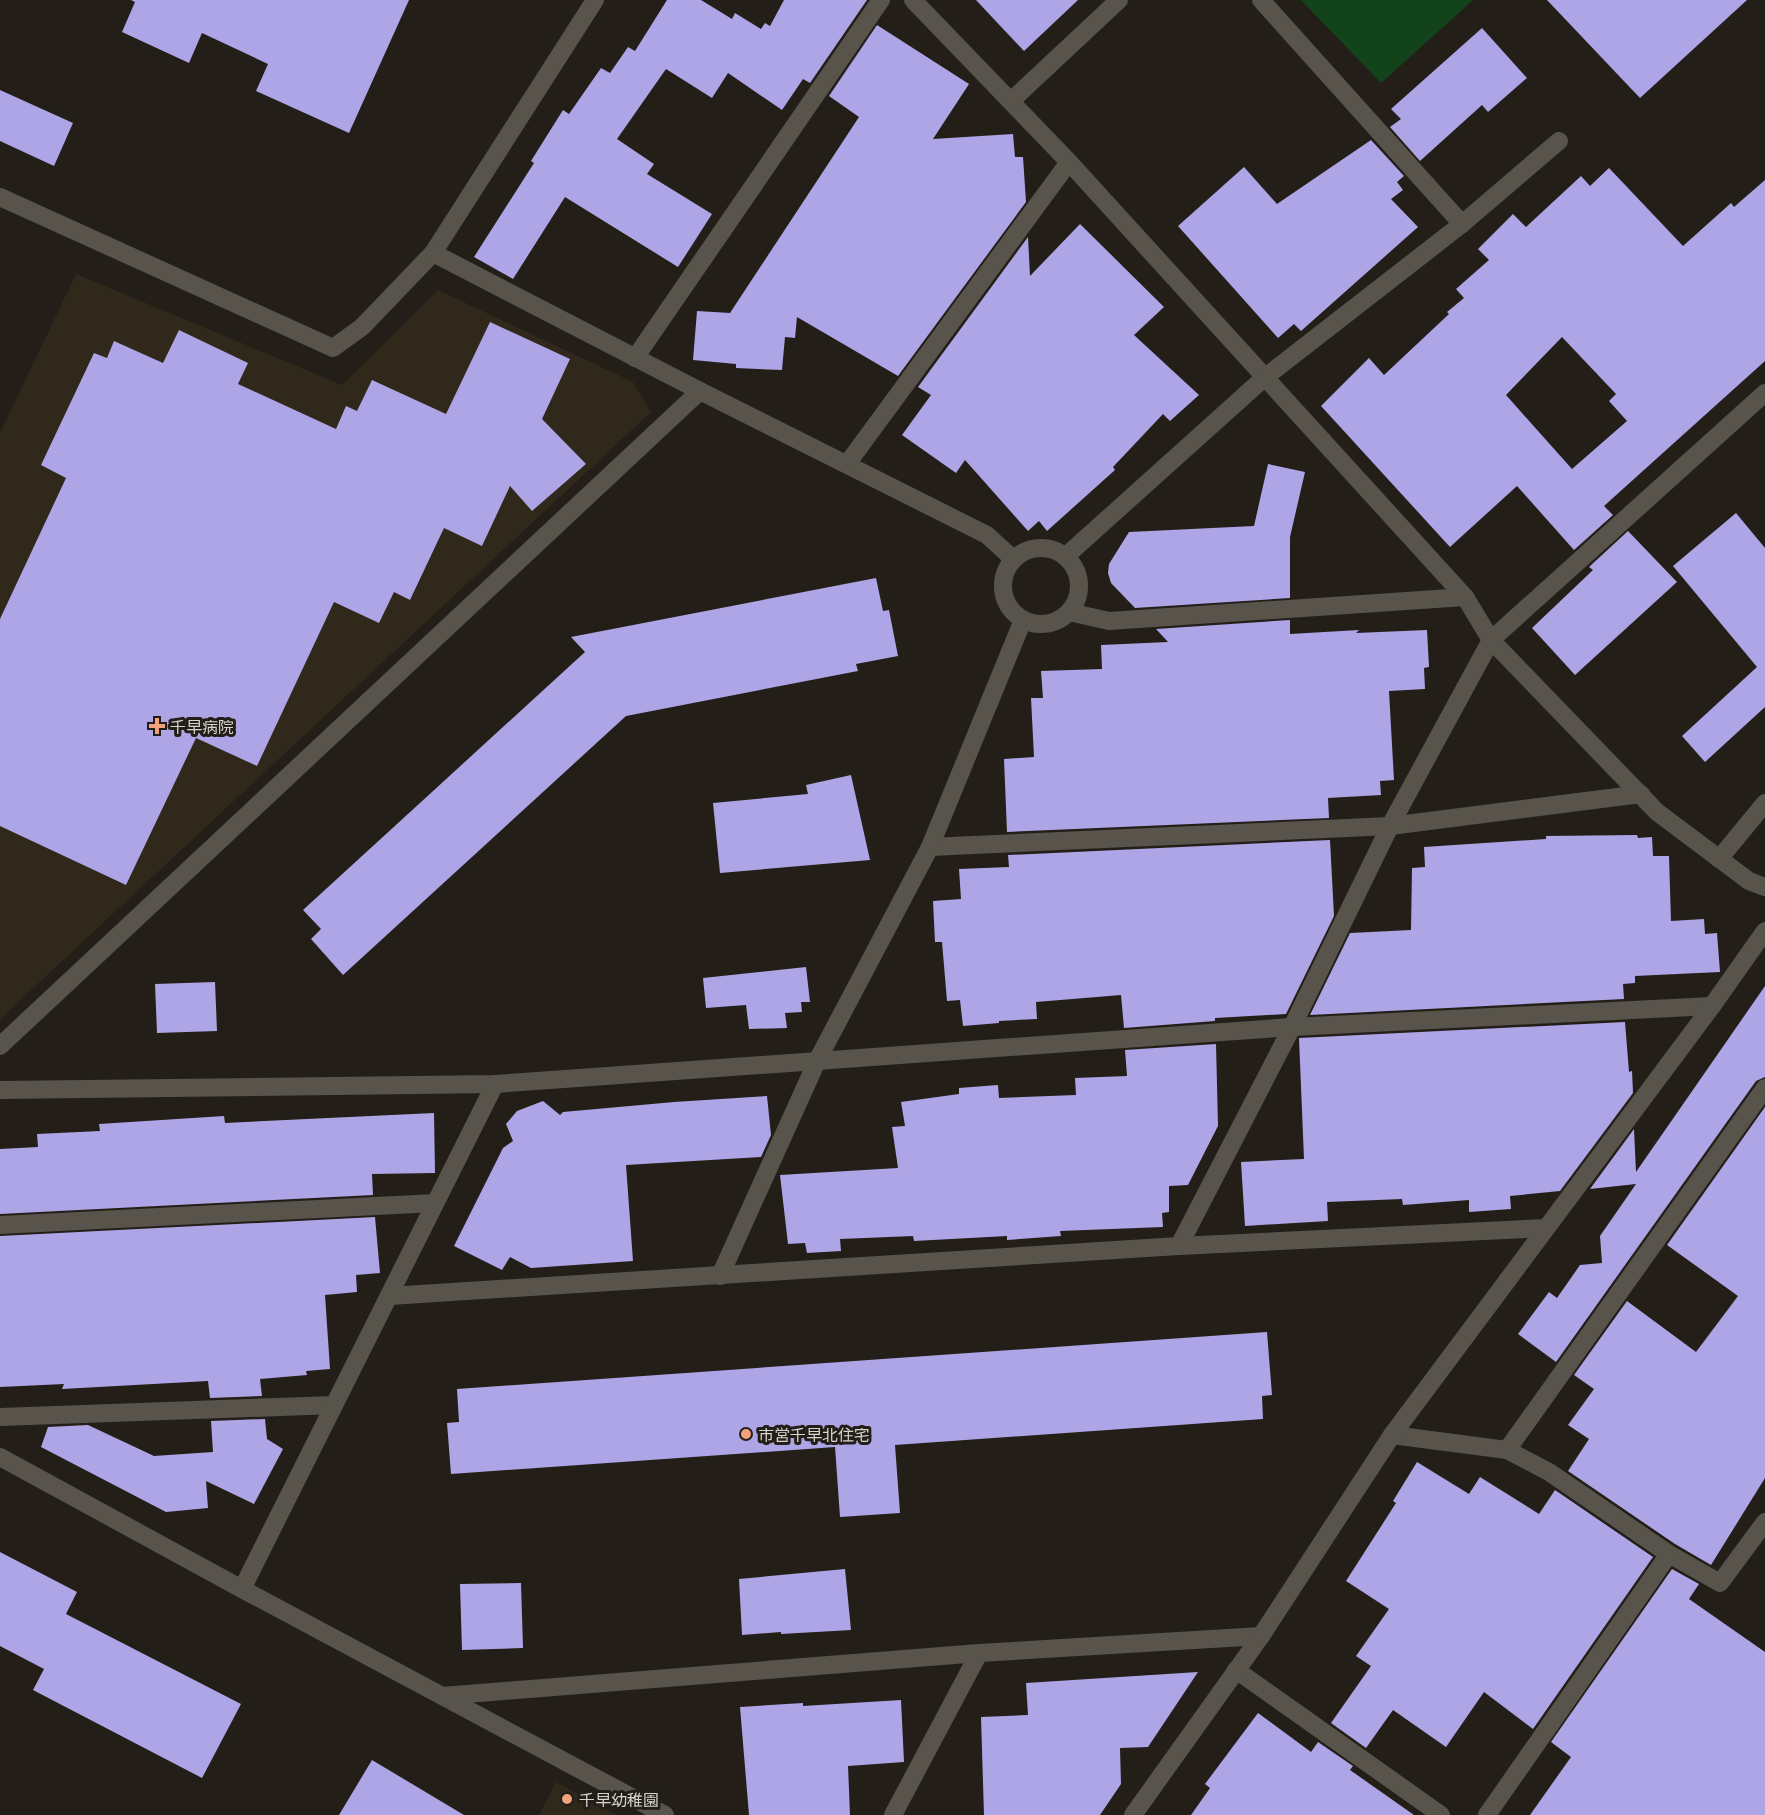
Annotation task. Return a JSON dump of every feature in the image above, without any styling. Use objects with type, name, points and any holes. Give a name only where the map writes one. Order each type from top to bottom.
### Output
[{"type":"street","points":[[0,197],[333,348],[362,327],[433,253],[595,0]]},
{"type":"street","points":[[635,357],[881,0]]},
{"type":"street","points":[[914,0],[1069,162],[1465,597],[1491,640],[1657,813],[1749,881],[1765,887]]},
{"type":"street","points":[[1011,101],[1119,0]]},
{"type":"street","points":[[1261,0],[1462,224]]},
{"type":"street","points":[[1066,556],[1264,378],[1462,224],[1559,141]]},
{"type":"street","points":[[847,464],[1069,162]]},
{"type":"street","points":[[433,253],[700,391],[987,535],[1013,559]]},
{"type":"street","points":[[0,1046],[700,391]]},
{"type":"street","points":[[1179,1246],[1292,1027],[1390,826],[1491,640],[1765,395]]},
{"type":"street","points":[[1044,547],[1066,556],[1074,566],[1080,590],[1069,612],[1059,620],[1047,624],[1035,624],[1013,613],[1002,593],[1006,568],[1013,559],[1033,548],[1044,547]]},
{"type":"street","points":[[1069,612],[1109,621],[1465,597]]},
{"type":"street","points":[[720,1276],[817,1061],[930,847],[1023,620]]},
{"type":"street","points":[[930,847],[1390,826],[1641,794]]},
{"type":"street","points":[[1719,859],[1765,803]]},
{"type":"street","points":[[1133,1815],[1261,1636],[1392,1435],[1712,1006],[1765,931]]},
{"type":"street","points":[[0,1090],[495,1084],[1292,1027],[1712,1006]]},
{"type":"street","points":[[242,1589],[495,1084]]},
{"type":"street","points":[[1508,1450],[1765,1088]]},
{"type":"street","points":[[0,1226],[435,1203]]},
{"type":"street","points":[[389,1296],[1179,1246],[1546,1228]]},
{"type":"street","points":[[0,1417],[334,1405]]},
{"type":"street","points":[[1392,1435],[1508,1450],[1549,1472],[1669,1554],[1720,1583],[1765,1522]]},
{"type":"street","points":[[0,1457],[665,1815]]},
{"type":"street","points":[[1487,1815],[1669,1554]]},
{"type":"street","points":[[442,1696],[979,1653],[1261,1636]]},
{"type":"street","points":[[893,1815],[979,1653]]},
{"type":"street","points":[[1236,1670],[1442,1815]]},
{"type":"shaded area","name":"千早病院","points":[[76,274],[342,385],[438,290],[633,382],[651,412],[0,1019],[0,433]]},
{"type":"shaded area","name":"千早幼稚園","points":[[556,1782],[616,1815],[539,1815]]},
{"type":"green space","points":[[1301,0],[1473,0],[1381,83]]},
{"type":"building","points":[[131,0],[409,0],[349,133],[256,91],[268,64],[202,33],[189,63],[122,32],[135,2]]},
{"type":"building","points":[[667,0],[701,0],[732,19],[735,13],[761,29],[765,23],[770,26],[784,0],[867,0],[810,83],[803,79],[782,110],[728,73],[712,98],[666,69],[617,139],[654,164],[647,174],[712,214],[678,267],[565,197],[513,279],[474,257],[534,163],[531,161],[563,110],[569,114],[601,68],[610,73],[628,47],[635,51]]},
{"type":"building","points":[[976,0],[1078,0],[1024,51]]},
{"type":"building","points":[[1547,0],[1747,0],[1640,98]]},
{"type":"building","points":[[877,25],[969,84],[933,139],[1013,134],[1015,157],[1023,157],[1026,202],[898,376],[797,317],[795,338],[785,337],[782,370],[736,368],[736,364],[693,360],[697,311],[730,313],[859,117],[829,96]]},
{"type":"building","points":[[1482,28],[1527,78],[1488,112],[1482,105],[1420,161],[1390,127],[1401,119],[1391,109]]},
{"type":"building","points":[[0,90],[73,123],[54,166],[0,141]]},
{"type":"building","points":[[1371,140],[1404,176],[1397,182],[1403,190],[1391,199],[1418,227],[1301,331],[1294,324],[1278,338],[1178,226],[1244,167],[1277,204]]},
{"type":"building","points":[[1609,168],[1683,246],[1731,203],[1734,207],[1765,180],[1765,361],[1604,506],[1613,515],[1574,550],[1517,486],[1450,547],[1321,406],[1369,358],[1384,375],[1449,314],[1447,312],[1464,298],[1456,289],[1489,260],[1478,249],[1513,214],[1526,227],[1581,176],[1590,186]],"holes":[[[1562,337],[1616,394],[1609,401],[1627,421],[1572,469],[1506,395]]]},
{"type":"building","points":[[1080,224],[1164,307],[1134,335],[1199,395],[1170,421],[1163,414],[1113,467],[1115,470],[1047,531],[1039,521],[1028,531],[965,460],[956,473],[902,435],[931,395],[918,387],[1028,237],[1030,276]]},
{"type":"building","name":"千早病院","points":[[490,322],[570,359],[542,419],[586,464],[532,511],[510,486],[482,546],[444,528],[410,600],[394,592],[379,623],[334,602],[257,766],[196,738],[126,885],[0,826],[0,619],[66,478],[41,465],[94,353],[107,358],[114,341],[163,363],[179,330],[248,363],[238,384],[336,429],[346,406],[357,411],[372,380],[446,414]]},
{"type":"building","points":[[1268,464],[1305,472],[1290,537],[1290,598],[1135,608],[1111,583],[1108,573],[1109,564],[1129,532],[1254,526]]},
{"type":"building","points":[[1736,513],[1765,548],[1765,707],[1705,762],[1682,736],[1757,667],[1673,566]]},
{"type":"building","points":[[1628,531],[1677,582],[1575,675],[1532,628],[1593,570],[1589,567]]},
{"type":"building","points":[[876,578],[883,611],[889,610],[898,656],[856,664],[858,671],[626,716],[343,975],[311,939],[321,929],[303,910],[585,652],[571,637]]},
{"type":"building","points":[[1290,620],[1290,634],[1359,630],[1356,633],[1427,630],[1429,667],[1424,668],[1425,689],[1389,691],[1394,780],[1380,781],[1381,795],[1328,798],[1329,818],[1007,832],[1004,759],[1034,757],[1031,698],[1043,698],[1041,671],[1102,669],[1101,645],[1168,642],[1156,629]]},
{"type":"building","points":[[851,775],[870,860],[720,873],[713,803],[808,794],[806,785]]},
{"type":"building","points":[[1637,835],[1638,838],[1652,837],[1653,856],[1669,856],[1671,921],[1704,919],[1705,934],[1717,933],[1720,972],[1635,976],[1635,983],[1623,984],[1624,999],[1310,1015],[1350,933],[1411,930],[1412,868],[1425,867],[1424,847],[1546,839],[1546,836]]},
{"type":"building","points":[[1330,840],[1334,916],[1286,1014],[1215,1018],[1215,1021],[1124,1028],[1121,995],[1036,1002],[1037,1019],[963,1026],[960,1000],[947,1001],[942,942],[935,942],[933,901],[961,899],[959,869],[1009,867],[1008,855]]},
{"type":"building","points":[[806,967],[810,1002],[801,1002],[802,1012],[785,1013],[787,1028],[749,1029],[746,1005],[706,1008],[703,978]]},
{"type":"building","points":[[215,982],[217,1031],[157,1033],[155,984]]},
{"type":"building","points":[[1765,986],[1765,1077],[1756,1081],[1556,1362],[1518,1334],[1549,1292],[1557,1298],[1580,1265],[1602,1263],[1600,1236],[1636,1184],[1590,1189],[1634,1129],[1636,1172]]},
{"type":"building","points":[[1625,1022],[1633,1093],[1560,1191],[1510,1196],[1511,1209],[1469,1212],[1469,1200],[1403,1205],[1402,1199],[1327,1202],[1328,1221],[1245,1226],[1241,1162],[1304,1159],[1299,1038]]},
{"type":"building","points":[[1216,1044],[1218,1126],[1188,1185],[1169,1186],[1169,1212],[1162,1213],[1163,1227],[1060,1231],[1061,1236],[1007,1240],[1007,1236],[914,1241],[913,1236],[840,1239],[841,1251],[807,1253],[805,1243],[788,1244],[780,1175],[898,1168],[892,1127],[905,1126],[901,1102],[959,1094],[959,1088],[998,1085],[999,1098],[1076,1095],[1075,1078],[1127,1076],[1125,1050]]},
{"type":"building","points":[[767,1096],[771,1135],[761,1157],[626,1165],[633,1261],[531,1268],[510,1257],[502,1270],[454,1246],[503,1148],[513,1141],[506,1124],[517,1111],[543,1101],[560,1115],[563,1112]]},
{"type":"building","points":[[1765,1107],[1765,1478],[1711,1565],[1675,1544],[1568,1471],[1589,1439],[1568,1425],[1594,1389],[1574,1375],[1627,1301],[1696,1352],[1738,1296],[1667,1245]]},
{"type":"building","points":[[434,1113],[435,1173],[372,1174],[373,1195],[0,1214],[0,1149],[38,1147],[37,1134],[100,1131],[99,1124],[224,1116],[225,1123]]},
{"type":"building","points":[[375,1217],[380,1273],[356,1275],[357,1292],[325,1295],[330,1369],[306,1371],[307,1375],[260,1379],[262,1396],[210,1398],[208,1381],[62,1389],[64,1384],[0,1387],[0,1236]]},
{"type":"building","name":"市営千早北住宅","points":[[1267,1332],[1272,1395],[1262,1396],[1263,1419],[895,1445],[900,1513],[840,1517],[835,1447],[451,1474],[447,1423],[459,1422],[457,1389]]},
{"type":"building","points":[[265,1419],[267,1439],[283,1449],[254,1504],[206,1481],[208,1508],[166,1512],[41,1447],[48,1427],[88,1425],[154,1456],[213,1452],[211,1421]]},
{"type":"building","points":[[1417,1462],[1469,1494],[1480,1477],[1539,1514],[1555,1490],[1653,1557],[1533,1729],[1484,1692],[1446,1747],[1393,1710],[1366,1748],[1331,1723],[1371,1666],[1356,1656],[1389,1609],[1346,1581],[1396,1503],[1393,1501]]},
{"type":"building","points":[[0,1552],[77,1592],[66,1614],[241,1704],[202,1778],[33,1690],[44,1669],[0,1646]]},
{"type":"building","points":[[845,1569],[851,1630],[742,1635],[739,1579]]},
{"type":"building","points":[[1672,1569],[1699,1584],[1689,1599],[1765,1652],[1765,1815],[1530,1815],[1571,1757],[1551,1742]]},
{"type":"building","points":[[521,1583],[523,1648],[462,1650],[460,1584]]},
{"type":"building","points":[[1198,1672],[1148,1747],[1120,1748],[1121,1784],[1100,1815],[984,1815],[981,1717],[1028,1715],[1026,1683]]},
{"type":"building","points":[[901,1700],[904,1762],[848,1766],[850,1815],[749,1815],[740,1707]]},
{"type":"building","points":[[1258,1713],[1311,1752],[1318,1742],[1353,1766],[1350,1770],[1414,1815],[1191,1815],[1210,1788],[1205,1784]]},
{"type":"building","points":[[372,1760],[464,1815],[339,1815]]},
{"type":"place","name":"千早病院","points":[[157,726]]},
{"type":"place","name":"市営千早北住宅","points":[[746,1434]]},
{"type":"place","name":"千早幼稚園","points":[[567,1799]]}]
